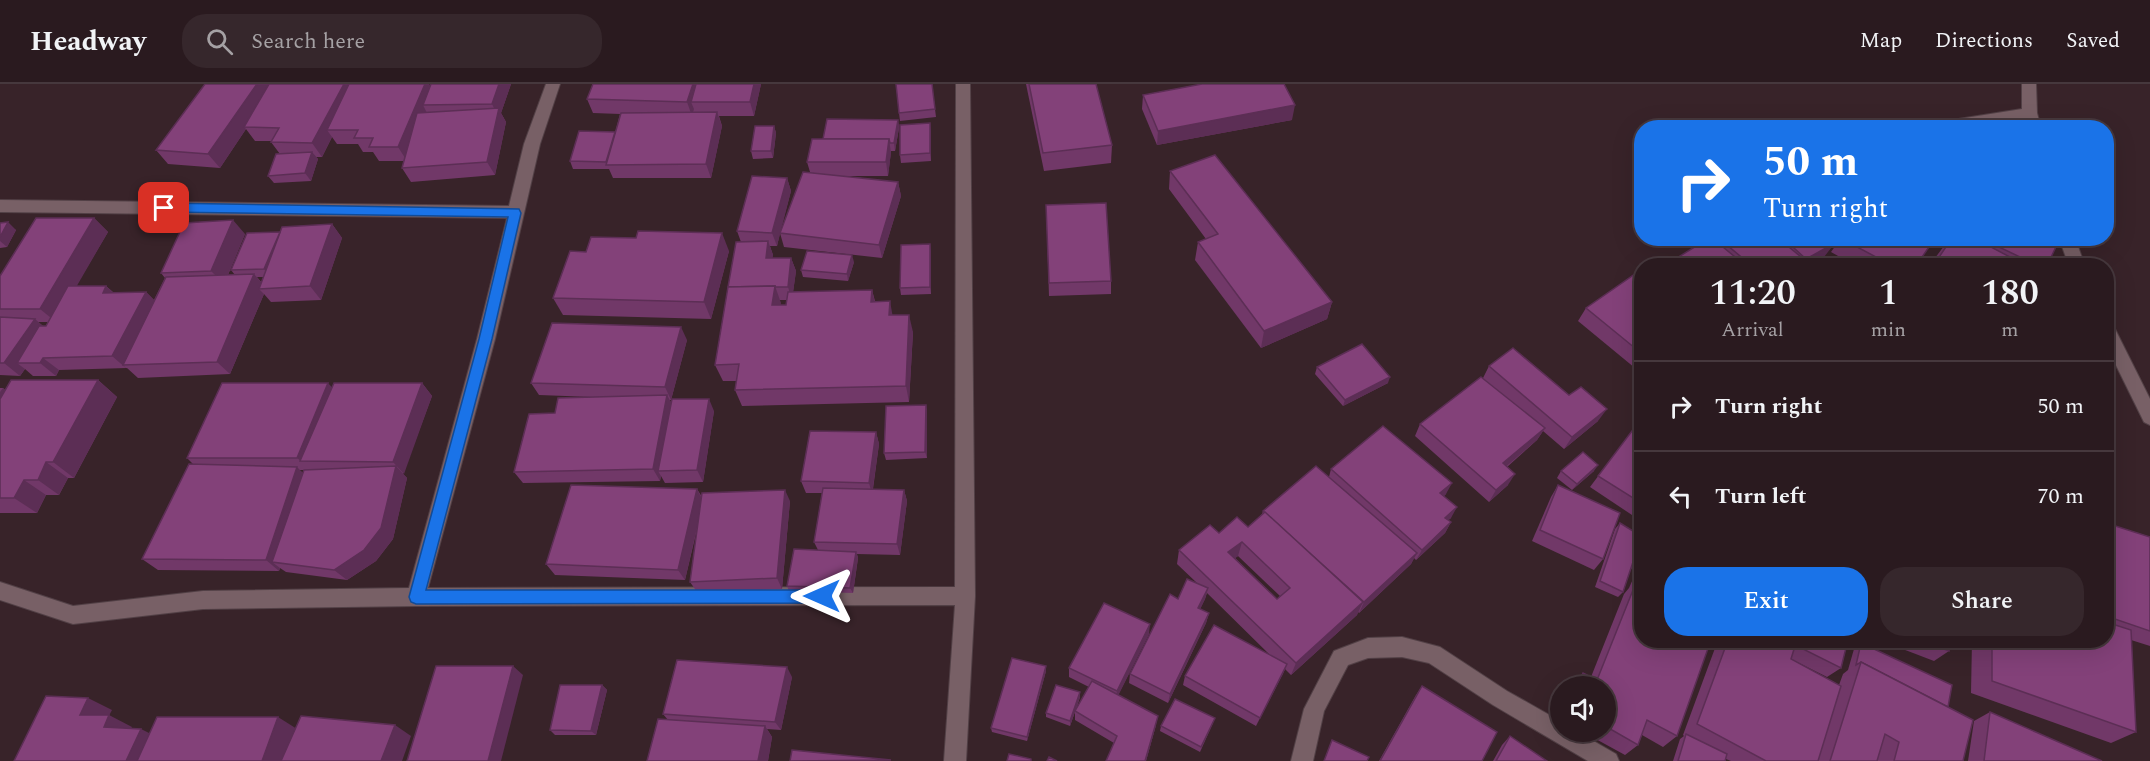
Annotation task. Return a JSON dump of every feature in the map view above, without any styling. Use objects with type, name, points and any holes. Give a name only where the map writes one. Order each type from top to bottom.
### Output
[{"type":"street","points":[[416,597],[486,339],[532,144],[553,84]]},
{"type":"street","points":[[955,761],[965,596],[963,84]]},
{"type":"street","points":[[2029,84],[2032,120]]},
{"type":"street","points":[[0,206],[515,213]]},
{"type":"street","points":[[2114,344],[2150,417]]},
{"type":"street","points":[[0,591],[73,615],[203,600],[416,597],[965,596]]},
{"type":"street","points":[[1302,761],[1314,709],[1341,658],[1368,648],[1402,647],[1433,654],[1500,698],[1608,761]]},
{"type":"building","points":[[205,84],[257,84],[208,154],[156,150]]},
{"type":"building","points":[[269,84],[344,84],[312,143],[271,142],[279,128],[244,127]]},
{"type":"building","points":[[349,84],[425,84],[398,147],[369,147],[373,138],[354,138],[358,130],[327,130]]},
{"type":"building","points":[[431,84],[499,84],[492,104],[423,105]]},
{"type":"building","points":[[593,84],[693,84],[687,102],[587,99]]},
{"type":"building","points":[[696,84],[754,84],[750,102],[691,102]]},
{"type":"building","points":[[896,84],[932,84],[935,109],[899,113]]},
{"type":"building","points":[[1029,84],[1096,84],[1112,145],[1043,153]]},
{"type":"building","points":[[1202,84],[1284,84],[1295,105],[1158,131],[1143,95]]},
{"type":"building","points":[[499,108],[487,162],[402,168],[417,113]]},
{"type":"building","points":[[717,112],[706,164],[606,165],[621,113]]},
{"type":"building","points":[[827,119],[898,120],[894,143],[890,143],[889,139],[823,139]]},
{"type":"building","points":[[930,123],[930,153],[900,155],[900,125]]},
{"type":"building","points":[[755,126],[774,126],[771,151],[751,151]]},
{"type":"building","points":[[579,131],[615,132],[606,162],[570,161]]},
{"type":"building","points":[[812,139],[889,139],[886,162],[807,162]]},
{"type":"building","points":[[312,152],[305,173],[268,176],[276,154]]},
{"type":"building","points":[[1215,155],[1332,302],[1264,331],[1198,242],[1218,234],[1170,171]]},
{"type":"building","points":[[803,172],[898,182],[879,245],[780,233]]},
{"type":"building","points":[[752,176],[787,178],[772,233],[737,231]]},
{"type":"building","points":[[1106,203],[1111,281],[1049,283],[1046,205]]},
{"type":"building","points":[[36,218],[94,218],[40,309],[0,309],[0,276]]},
{"type":"building","points":[[233,220],[211,271],[161,273],[184,223]]},
{"type":"building","points":[[8,222],[0,237],[0,223]]},
{"type":"building","points":[[332,224],[310,286],[259,289],[282,227]]},
{"type":"building","points":[[638,231],[722,233],[704,302],[553,298],[570,251],[586,252],[591,237],[636,238]]},
{"type":"building","points":[[280,232],[264,269],[231,270],[247,233]]},
{"type":"building","points":[[768,241],[766,258],[791,258],[788,287],[728,287],[736,242]]},
{"type":"building","points":[[930,244],[930,287],[900,288],[901,245]]},
{"type":"building","points":[[1696,246],[1722,246],[1736,258],[1677,258]]},
{"type":"building","points":[[1728,246],[1788,246],[1802,258],[1742,258]]},
{"type":"building","points":[[1792,246],[1830,246],[1808,258]]},
{"type":"building","points":[[1855,246],[1930,246],[1921,258],[1878,258]]},
{"type":"building","points":[[1947,246],[1989,246],[2012,258],[1938,258]]},
{"type":"building","points":[[1997,246],[2056,246],[2051,258],[2022,258]]},
{"type":"building","points":[[807,251],[852,255],[847,274],[801,270]]},
{"type":"building","points":[[254,274],[217,362],[123,365],[166,277]]},
{"type":"building","points":[[1634,275],[1634,347],[1586,308]]},
{"type":"building","points":[[68,286],[106,286],[103,293],[146,292],[112,356],[43,358],[40,363],[17,363],[39,326],[46,326]]},
{"type":"building","points":[[775,286],[772,305],[786,305],[788,292],[872,290],[871,302],[890,301],[889,315],[909,315],[906,386],[735,390],[739,364],[715,365],[728,287]]},
{"type":"building","points":[[0,317],[35,319],[4,363],[0,363]]},
{"type":"building","points":[[552,323],[681,327],[665,387],[531,383]]},
{"type":"building","points":[[1362,344],[1390,377],[1345,400],[1317,367]]},
{"type":"building","points":[[1513,348],[1569,395],[1581,387],[1607,409],[1572,437],[1489,366]]},
{"type":"building","points":[[1481,377],[1545,428],[1503,463],[1515,474],[1496,490],[1420,424]]},
{"type":"building","points":[[11,380],[98,380],[53,462],[46,462],[38,480],[24,480],[14,498],[0,498],[0,399]]},
{"type":"building","points":[[222,383],[328,383],[297,458],[187,458]]},
{"type":"building","points":[[334,383],[422,383],[393,462],[300,461]]},
{"type":"building","points":[[667,395],[653,469],[514,472],[529,414],[555,413],[558,398]]},
{"type":"building","points":[[672,399],[709,399],[697,470],[658,471]]},
{"type":"building","points":[[926,405],[925,452],[884,453],[886,406]]},
{"type":"building","points":[[1383,426],[1452,483],[1440,493],[1457,507],[1445,518],[1451,522],[1422,550],[1331,469]]},
{"type":"building","points":[[1634,428],[1634,499],[1598,476]]},
{"type":"building","points":[[810,431],[876,432],[869,483],[801,481]]},
{"type":"building","points":[[1583,452],[1598,465],[1577,484],[1561,471]]},
{"type":"building","points":[[189,464],[297,467],[266,560],[142,559]]},
{"type":"building","points":[[396,466],[381,528],[364,550],[334,570],[272,562],[304,470]]},
{"type":"building","points":[[1316,466],[1417,553],[1364,602],[1263,511]]},
{"type":"building","points":[[571,485],[697,489],[678,570],[546,564]]},
{"type":"building","points":[[1558,485],[1620,513],[1603,559],[1540,530]]},
{"type":"building","points":[[823,488],[904,490],[897,544],[814,542]]},
{"type":"building","points":[[785,490],[777,578],[690,582],[702,493]]},
{"type":"building","points":[[1265,512],[1363,602],[1296,663],[1179,550],[1210,525],[1219,533],[1237,517],[1248,527]],"holes":[[[1242,542],[1290,588],[1277,599],[1228,552]]]},
{"type":"building","points":[[1620,523],[1634,532],[1634,563],[1623,592],[1600,581]]},
{"type":"building","points":[[2114,526],[2150,537],[2150,631],[2114,619]]},
{"type":"building","points":[[794,549],[856,552],[850,588],[787,586]]},
{"type":"building","points":[[1187,579],[1208,588],[1198,608],[1209,613],[1170,694],[1130,674],[1170,594],[1178,599]]},
{"type":"building","points":[[1634,588],[1634,648],[1708,648],[1677,736],[1647,720],[1638,745],[1616,732],[1616,676],[1599,676]]},
{"type":"building","points":[[1104,603],[1150,624],[1117,691],[1069,668]]},
{"type":"building","points":[[1214,625],[1287,664],[1260,718],[1185,676]]},
{"type":"building","points":[[2114,625],[2131,630],[2136,732],[1992,681],[1992,648],[2114,648]]},
{"type":"building","points":[[1725,648],[1794,648],[1791,659],[1841,686],[1818,761],[1766,761],[1697,724]]},
{"type":"building","points":[[1801,648],[1846,648],[1841,668]]},
{"type":"building","points":[[1860,648],[1872,648],[1952,685],[1948,707],[1861,662],[1856,665]]},
{"type":"building","points":[[1012,658],[1046,666],[1027,737],[991,728]]},
{"type":"building","points":[[677,660],[787,667],[775,722],[663,714]]},
{"type":"building","points":[[1861,662],[1973,720],[1963,761],[1894,761],[1899,742],[1885,734],[1877,761],[1830,761]]},
{"type":"building","points":[[436,666],[513,666],[488,761],[407,761]]},
{"type":"building","points":[[1092,681],[1158,716],[1145,761],[1106,761],[1117,736],[1075,711]]},
{"type":"building","points":[[560,685],[602,685],[591,731],[550,730]]},
{"type":"building","points":[[1056,685],[1080,692],[1070,721],[1046,713]]},
{"type":"building","points":[[1422,686],[1497,732],[1482,761],[1380,761]]},
{"type":"building","points":[[46,696],[88,698],[80,715],[109,715],[104,727],[141,729],[126,761],[14,761]]},
{"type":"building","points":[[1175,699],[1215,718],[1201,747],[1161,726]]},
{"type":"building","points":[[1990,712],[2102,761],[1984,761]]},
{"type":"building","points":[[301,716],[395,725],[381,761],[281,761]]},
{"type":"building","points":[[157,717],[278,717],[262,761],[137,761]]},
{"type":"building","points":[[658,719],[765,726],[758,761],[647,761]]},
{"type":"building","points":[[1686,734],[1727,754],[1725,761],[1678,761]]},
{"type":"building","points":[[1510,736],[1547,761],[1496,761]]},
{"type":"building","points":[[1332,740],[1369,757],[1367,761],[1324,761]]},
{"type":"building","points":[[792,750],[891,760],[790,761]]},
{"type":"building","points":[[1009,754],[1031,759],[1031,761],[1007,761]]},
{"type":"route","points":[[164,208],[515,213],[486,339],[416,597],[822,596]]}]
